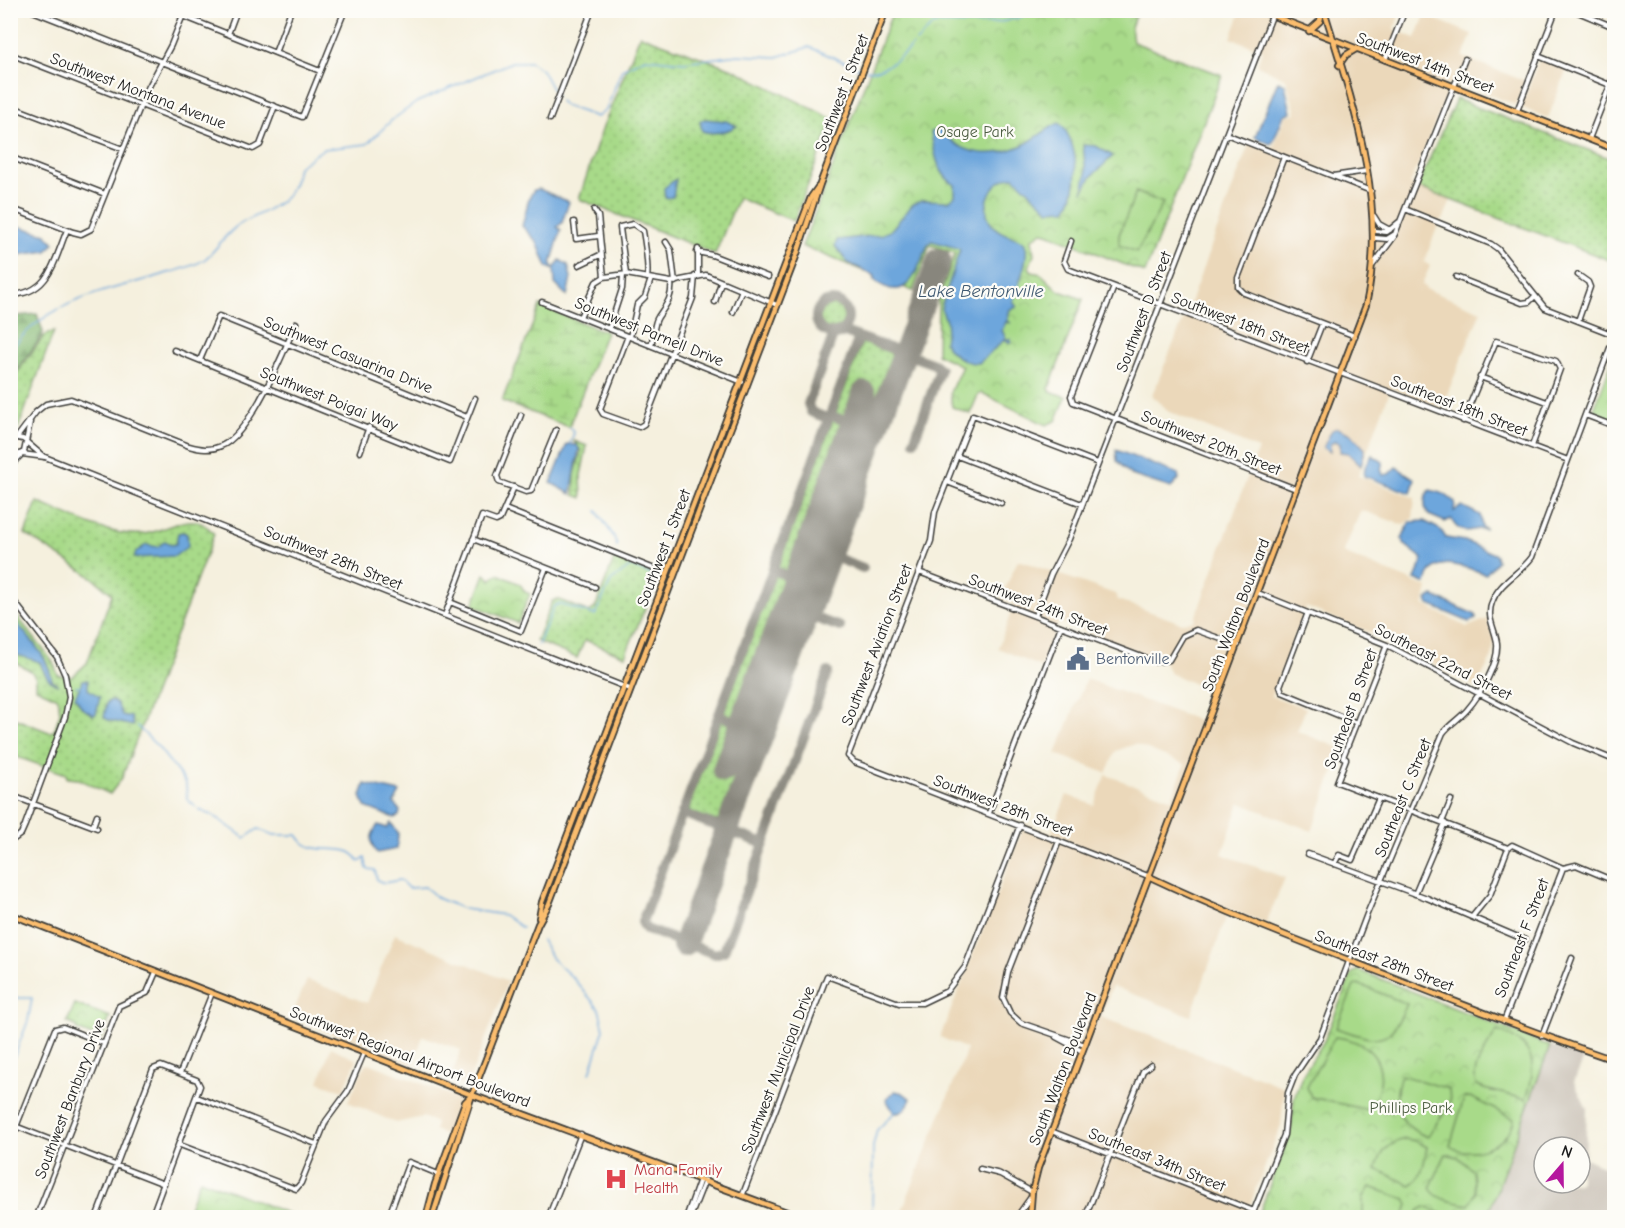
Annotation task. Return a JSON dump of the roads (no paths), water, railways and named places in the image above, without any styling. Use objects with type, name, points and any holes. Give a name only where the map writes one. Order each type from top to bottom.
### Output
[{"type":"main road","name":"Southwest I Street","points":[[628,688],[747,384],[811,197],[820,184],[886,10]]},
{"type":"main road","name":"Southwest 14th Street","points":[[1258,10],[1614,149]]},
{"type":"main road","points":[[1309,31],[1320,21],[1323,10]]},
{"type":"main road","name":"South Walton Boulevard","points":[[1030,1218],[1031,1194],[1052,1131],[1366,305],[1375,238],[1369,171],[1323,10]]},
{"type":"main road","points":[[1339,64],[1346,55],[1356,49]]},
{"type":"main road","name":"Southwest I Street","points":[[432,1218],[472,1095],[538,924],[549,904],[667,574],[741,382],[774,304]]},
{"type":"main road","name":"Southeast 28th Street","points":[[1148,876],[1212,906],[1350,961],[1542,1036],[1614,1060]]},
{"type":"main road","name":"Southwest Regional Airport Boulevard","points":[[10,914],[472,1095],[581,1133],[803,1218]]},
{"type":"main road","name":"Southwest I Street","points":[[426,1218],[438,1174],[465,1102],[472,1095]]},
{"type":"street","points":[[30,10],[302,117],[343,12]]},
{"type":"street","points":[[168,10],[320,71]]},
{"type":"street","points":[[10,208],[67,230],[81,234],[88,232],[94,225],[140,105],[185,10]]},
{"type":"street","points":[[228,34],[237,10]]},
{"type":"street","points":[[275,53],[291,10]]},
{"type":"street","points":[[550,119],[592,10]]},
{"type":"street","points":[[1385,60],[1405,10]]},
{"type":"street","points":[[1517,111],[1556,10]]},
{"type":"street","points":[[1573,10],[1614,27]]},
{"type":"street","name":"Southwest D Street","points":[[1035,615],[1082,504],[1272,16]]},
{"type":"street","name":"Southwest Montana Avenue","points":[[10,54],[257,148],[275,106]]},
{"type":"street","points":[[1538,56],[1610,85]]},
{"type":"street","points":[[1373,265],[1395,234],[1465,59]]},
{"type":"street","points":[[1589,139],[1614,75]]},
{"type":"street","points":[[10,106],[123,149]]},
{"type":"street","points":[[1226,134],[1372,192]]},
{"type":"street","points":[[10,157],[105,194]]},
{"type":"street","points":[[1284,157],[1238,285],[1244,294],[1356,336]]},
{"type":"street","points":[[1332,176],[1369,171]]},
{"type":"street","points":[[1405,209],[1491,244],[1498,249],[1535,296],[1553,313],[1614,336]]},
{"type":"street","points":[[594,210],[598,216],[598,236],[604,277]]},
{"type":"street","points":[[1374,216],[1379,224],[1391,230]]},
{"type":"street","points":[[1375,231],[1391,230],[1401,219]]},
{"type":"street","points":[[574,222],[576,239],[598,236]]},
{"type":"street","points":[[609,329],[622,289],[624,274],[620,226],[633,224],[643,231],[649,279],[645,297],[637,305],[629,337],[602,405],[603,414],[636,426],[644,424],[695,293],[697,250],[768,277]]},
{"type":"street","points":[[10,295],[26,295],[45,282],[67,230]]},
{"type":"street","points":[[1375,238],[1387,239],[1395,234]]},
{"type":"street","name":"Southwest 18th Street","points":[[1071,241],[1064,261],[1065,266],[1341,375]]},
{"type":"street","points":[[651,345],[657,317],[664,311],[673,282],[671,250],[666,242]]},
{"type":"street","points":[[579,265],[600,255]]},
{"type":"street","points":[[580,317],[596,282],[604,277],[624,274],[673,282],[706,275],[741,292],[774,304]]},
{"type":"street","points":[[1578,275],[1588,282],[1590,287],[1578,321]]},
{"type":"street","points":[[1456,277],[1522,303],[1528,302],[1535,296]]},
{"type":"street","points":[[715,302],[721,282]]},
{"type":"street","name":"Southwest 20th Street","points":[[1114,287],[1071,396],[1073,402],[1297,490]]},
{"type":"street","points":[[733,312],[741,292]]},
{"type":"street","name":"Southwest Parnell Drive","points":[[542,302],[747,384]]},
{"type":"street","name":"Southwest Casuarina Drive","points":[[200,360],[219,316],[467,417]]},
{"type":"street","points":[[12,440],[46,404],[71,399],[189,446],[211,449],[231,440],[240,431],[267,386],[296,323]]},
{"type":"street","points":[[1307,362],[1322,324]]},
{"type":"street","name":"Southeast C Street","points":[[1251,1218],[1284,1135],[1288,1093],[1295,1075],[1320,1038],[1443,733],[1467,711],[1496,658],[1497,644],[1490,622],[1493,600],[1506,580],[1526,565],[1532,557],[1614,336]]},
{"type":"street","points":[[1463,421],[1494,344],[1498,341],[1559,364],[1532,446]]},
{"type":"street","name":"Southwest Poigai Way","points":[[174,350],[450,462],[467,417]]},
{"type":"street","name":"Southeast 18th Street","points":[[1341,375],[1568,460]]},
{"type":"street","points":[[1480,377],[1547,402]]},
{"type":"street","points":[[467,417],[475,398]]},
{"type":"street","name":"Southwest Aviation Street","points":[[849,759],[849,747],[931,541],[935,512],[973,415],[1098,463]]},
{"type":"street","points":[[1585,415],[1614,426]]},
{"type":"street","points":[[521,416],[497,476],[499,482],[526,492],[532,489],[556,430]]},
{"type":"street","points":[[10,473],[26,444],[30,422]]},
{"type":"street","points":[[360,452],[369,428]]},
{"type":"street","name":"Southwest 28th Street","points":[[12,440],[20,438],[45,457],[628,688]]},
{"type":"street","name":"Southwest 28th Street","points":[[10,452],[17,455],[45,457]]},
{"type":"street","points":[[957,456],[1082,504]]},
{"type":"street","points":[[947,482],[1001,503]]},
{"type":"street","points":[[445,615],[482,516],[496,522],[505,509],[514,487]]},
{"type":"street","points":[[505,509],[667,574]]},
{"type":"street","points":[[473,538],[596,587]]},
{"type":"street","points":[[450,602],[522,631],[546,568]]},
{"type":"street","name":"Southwest 24th Street","points":[[919,572],[1155,662],[1169,660],[1176,654],[1183,636],[1196,630],[1238,645]]},
{"type":"street","name":"Southeast 22nd Street","points":[[1257,593],[1307,615],[1387,645],[1573,743],[1614,760]]},
{"type":"street","points":[[10,596],[55,653],[68,687],[68,710],[33,804],[22,832],[10,842]]},
{"type":"street","points":[[1307,615],[1280,686],[1282,692],[1357,723]]},
{"type":"street","points":[[989,813],[1061,626]]},
{"type":"street","name":"Southeast B Street","points":[[1379,798],[1337,782],[1387,645]]},
{"type":"street","name":"Southwest 28th Street","points":[[849,759],[1148,876]]},
{"type":"street","points":[[10,795],[95,827],[97,815]]},
{"type":"street","points":[[1334,864],[1339,855],[1352,860],[1379,798],[1508,848]]},
{"type":"street","points":[[1415,894],[1451,800]]},
{"type":"street","name":"Southwest Municipal Drive","points":[[743,1194],[827,976],[899,1003],[922,1003],[947,991],[965,967],[1020,825]]},
{"type":"street","points":[[1059,841],[1010,966],[1003,992],[1005,1005],[1015,1018],[1082,1051]]},
{"type":"street","points":[[1472,917],[1490,895],[1508,848],[1512,845],[1565,866],[1576,866],[1614,881]]},
{"type":"street","points":[[1308,854],[1415,894],[1525,940]]},
{"type":"street","name":"Southeast F Street","points":[[1503,1021],[1565,866]]},
{"type":"street","points":[[1542,1036],[1572,958]]},
{"type":"street","name":"Southwest Banbury Drive","points":[[36,1218],[119,1006],[147,993],[156,972]]},
{"type":"street","points":[[180,1073],[212,993]]},
{"type":"street","points":[[10,1142],[55,1029],[63,1027],[103,1043]]},
{"type":"street","points":[[1055,1036],[1085,1045]]},
{"type":"street","points":[[180,1145],[296,1189],[301,1183],[326,1121],[348,1091],[364,1053]]},
{"type":"street","points":[[1085,1218],[1143,1071],[1151,1065]]},
{"type":"street","points":[[96,1218],[154,1067],[161,1066],[200,1084],[180,1145],[151,1218]]},
{"type":"street","points":[[197,1097],[316,1144]]},
{"type":"street","points":[[10,1124],[164,1184]]},
{"type":"street","name":"Southeast 34th Street","points":[[1052,1131],[1254,1211]]},
{"type":"street","points":[[548,1218],[581,1133]]},
{"type":"street","points":[[388,1218],[409,1162],[438,1174]]},
{"type":"street","points":[[980,1168],[999,1178],[1006,1179],[1031,1194],[1016,1218]]},
{"type":"street","points":[[688,1218],[703,1179]]},
{"type":"water","points":[[1278,81],[1285,84],[1291,112],[1284,115],[1273,142],[1270,144],[1255,137]]},
{"type":"water","points":[[705,119],[726,121],[737,126],[720,132],[706,132],[702,131],[700,121]]},
{"type":"water","name":"Lake Bentonville","points":[[1059,123],[1066,131],[1074,152],[1076,177],[1071,200],[1066,209],[1049,210],[1014,177],[1000,182],[990,193],[987,215],[990,222],[1001,232],[1023,241],[1026,246],[1025,261],[1013,302],[1017,307],[1010,309],[1007,321],[1011,323],[1006,322],[1002,330],[1006,339],[1011,339],[1011,343],[1004,340],[979,363],[963,360],[954,354],[944,342],[947,323],[941,308],[960,249],[932,241],[928,244],[910,282],[895,289],[886,287],[874,280],[875,276],[847,262],[835,246],[837,240],[880,235],[890,231],[913,204],[922,200],[949,201],[955,196],[955,185],[944,175],[937,162],[931,132],[940,129],[957,145],[967,150],[989,153],[1023,145]]},
{"type":"water","points":[[1083,145],[1096,146],[1113,156],[1091,177],[1083,192],[1086,174]]},
{"type":"water","points":[[676,179],[673,197],[665,198],[664,188]]},
{"type":"water","points":[[539,189],[569,202],[562,223],[557,227],[561,230],[551,264],[554,269],[560,260],[568,265],[571,278],[567,296],[555,284],[554,270],[547,267],[537,242],[522,226],[529,198],[534,190]]},
{"type":"water","points":[[10,224],[46,234],[54,243],[47,251],[11,256]]},
{"type":"water","points":[[1337,428],[1351,434],[1365,449],[1361,466],[1348,453],[1340,452],[1340,444],[1336,441],[1330,444],[1330,452],[1323,448],[1332,430]]},
{"type":"water","points":[[567,444],[577,445],[579,449],[571,494],[551,483]]},
{"type":"water","points":[[1116,450],[1178,474],[1179,479],[1171,488],[1131,475],[1117,461]]},
{"type":"water","points":[[1372,455],[1383,462],[1381,469],[1383,475],[1389,474],[1396,467],[1415,479],[1411,493],[1364,476],[1365,467]]},
{"type":"water","points":[[1430,490],[1444,494],[1455,502],[1454,511],[1462,506],[1480,515],[1482,527],[1486,529],[1464,531],[1459,529],[1451,519],[1445,522],[1429,515],[1425,502]]},
{"type":"water","points":[[1424,521],[1441,530],[1446,538],[1465,541],[1496,555],[1497,561],[1486,574],[1450,564],[1435,568],[1429,574],[1426,584],[1415,579],[1423,559],[1404,544],[1402,539],[1410,522]]},
{"type":"water","points":[[178,533],[187,534],[188,546],[175,556],[134,558],[136,552],[146,545],[158,547],[165,541],[172,545],[176,544]]},
{"type":"water","points":[[1433,596],[1476,615],[1476,619],[1469,622],[1429,605],[1427,600]]},
{"type":"water","points":[[11,615],[41,653],[52,680],[58,685],[54,684],[44,673],[40,662],[11,653]]},
{"type":"water","points":[[83,680],[88,680],[88,689],[100,697],[96,714],[93,715],[82,708],[75,697]]},
{"type":"water","points":[[112,700],[117,703],[122,715],[131,717],[133,726],[104,717],[107,702]]},
{"type":"water","points":[[365,784],[400,792],[394,803],[400,811],[399,816],[394,818],[365,807],[361,796]]},
{"type":"water","points":[[391,823],[398,833],[397,849],[377,853],[372,842],[374,832],[378,825],[387,828]]},
{"type":"water","points":[[895,1091],[911,1099],[904,1109],[897,1113],[894,1113],[886,1099]]},
{"type":"waterway","points":[[916,42],[934,24],[999,22],[1011,20],[1035,10]]},
{"type":"waterway","points":[[866,70],[886,67],[913,45]]},
{"type":"waterway","points":[[560,101],[565,106],[597,117],[606,110],[622,69],[645,58],[684,62],[738,55],[777,57],[809,47],[861,69]]},
{"type":"waterway","points":[[10,351],[24,334],[41,320],[78,300],[184,269],[200,262],[210,255],[240,224],[270,209],[285,198],[295,180],[298,167],[323,149],[367,144],[392,120],[417,102],[512,62],[530,62],[542,70],[556,96]]},
{"type":"waterway","points":[[569,427],[574,433],[570,444]]},
{"type":"waterway","points":[[597,511],[614,537],[617,546]]},
{"type":"waterway","points":[[538,645],[554,606],[559,604],[595,615],[611,581],[631,566],[656,577]]},
{"type":"waterway","points":[[76,686],[82,686]]},
{"type":"waterway","points":[[137,726],[158,747],[186,783],[187,799],[196,807]]},
{"type":"waterway","points":[[200,810],[214,816],[245,838],[258,829],[274,835],[297,835],[304,843],[312,847],[345,851],[353,854],[359,861],[365,858],[367,869],[375,870],[377,880],[384,883],[400,880],[408,888],[425,887],[439,899],[464,909],[504,915],[522,928]]},
{"type":"waterway","points":[[542,940],[552,959],[572,977],[599,1009],[604,1029],[590,1073]]},
{"type":"waterway","points":[[10,998],[32,998],[28,1021],[10,1067]]},
{"type":"waterway","points":[[872,1218],[873,1146],[877,1130],[894,1113]]},
{"type":"place","name":"Bentonville","points":[[1078,659]]},
{"type":"place","name":"Mana Family Health","points":[[616,1179]]},
{"type":"park label","name":"Osage Park","points":[[975,132]]},
{"type":"park label","name":"Phillips Park","points":[[1411,1108]]}]
